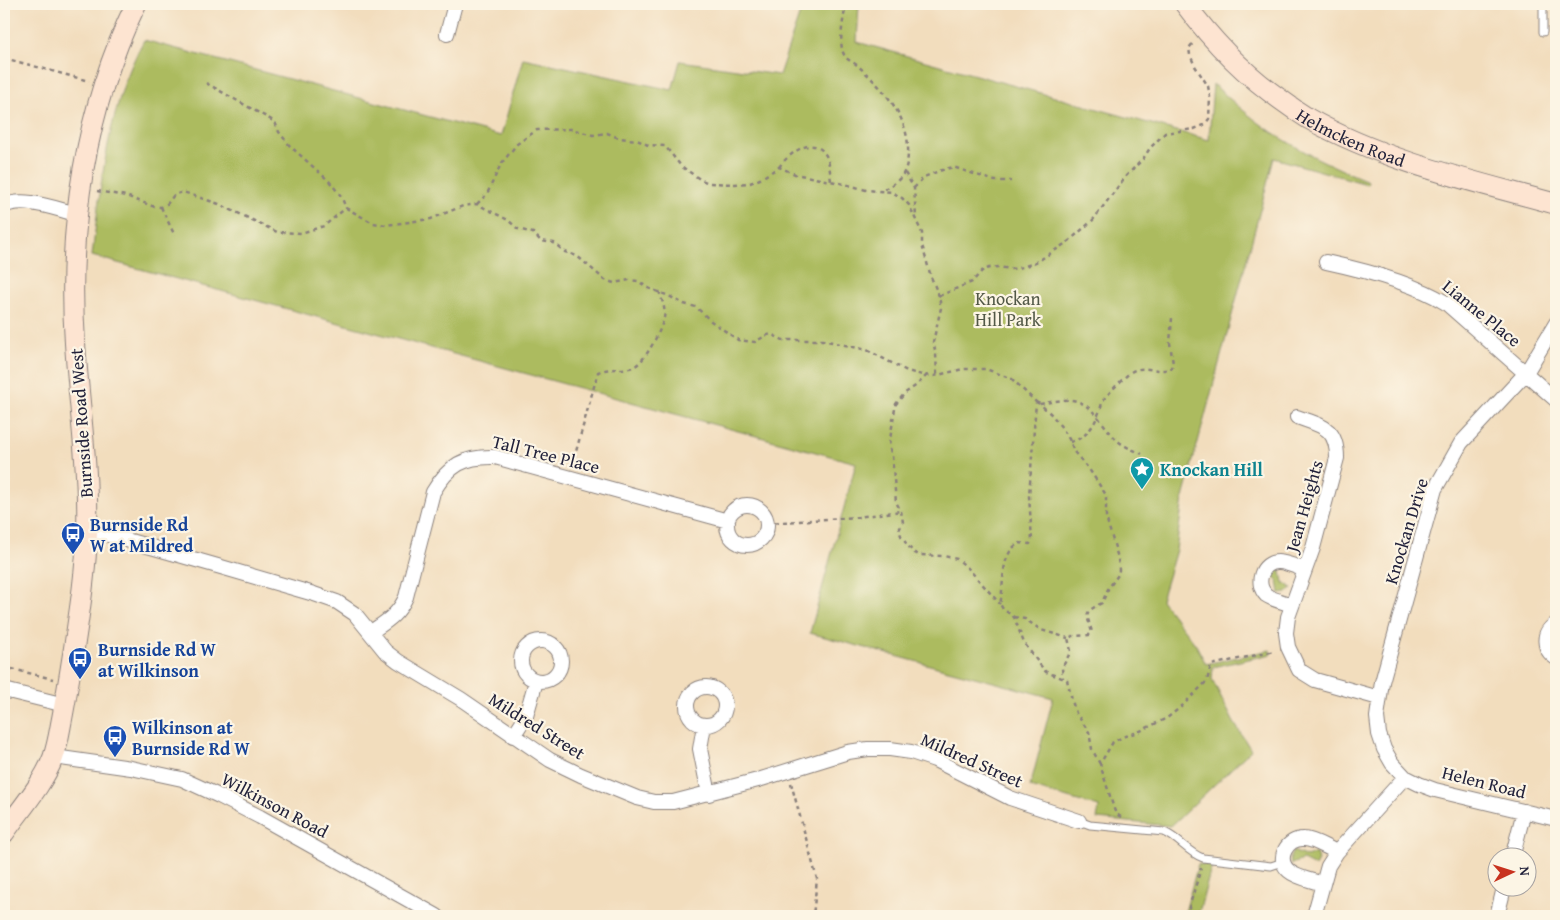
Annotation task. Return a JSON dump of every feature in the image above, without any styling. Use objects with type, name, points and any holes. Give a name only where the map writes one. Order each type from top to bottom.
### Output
[{"type":"street","name":"Burnside Road West","points":[[4,833],[40,782],[54,757],[69,682],[81,601],[87,531],[85,468],[74,312],[77,214],[88,140],[104,84],[136,4]]},
{"type":"street","points":[[447,34],[455,4]]},
{"type":"street","name":"Helmcken Road","points":[[1185,4],[1204,30],[1259,84],[1309,119],[1383,154],[1556,204]]},
{"type":"street","points":[[4,206],[23,202],[77,214]]},
{"type":"street","name":"Lianne Place","points":[[1326,262],[1358,269],[1432,295],[1446,303],[1556,400]]},
{"type":"street","name":"Knockan Drive","points":[[1405,777],[1392,763],[1384,749],[1378,726],[1379,698],[1435,489],[1461,443],[1526,373],[1556,323]]},
{"type":"street","name":"Jean Heights","points":[[1288,647],[1287,625],[1292,605],[1313,548],[1337,458],[1337,444],[1332,433],[1319,425],[1296,417]]},
{"type":"street","name":"Tall Tree Place","points":[[371,632],[393,616],[401,608],[406,597],[433,492],[442,478],[453,468],[465,460],[477,456],[495,457],[728,521]]},
{"type":"street","points":[[744,506],[752,506],[760,510],[765,516],[767,523],[766,532],[762,539],[755,544],[746,545],[738,543],[728,530],[728,521],[731,514],[737,508],[744,506]]},
{"type":"street","name":"Mildred Street","points":[[87,531],[109,535],[337,602],[355,614],[385,651],[398,661],[460,699],[550,760],[637,798],[654,802],[673,802],[788,772],[832,756],[868,749],[890,749],[911,752],[935,760],[1010,798],[1079,821]]},
{"type":"street","points":[[1292,605],[1267,595],[1262,590],[1261,574],[1271,564],[1278,562],[1305,570]]},
{"type":"street","points":[[1556,624],[1548,631],[1545,638],[1545,646],[1549,653],[1556,658]]},
{"type":"street","points":[[1288,647],[1299,670],[1315,680],[1379,698]]},
{"type":"street","points":[[513,736],[526,716],[536,681]]},
{"type":"street","points":[[4,690],[65,705]]},
{"type":"street","points":[[704,725],[700,749],[709,794]]},
{"type":"street","name":"Wilkinson Road","points":[[54,757],[131,768],[182,779],[260,817],[437,916]]},
{"type":"street","points":[[1314,916],[1328,866],[1337,852],[1405,777]]},
{"type":"street","name":"Helen Road","points":[[1405,777],[1435,790],[1556,820]]},
{"type":"street","points":[[1515,848],[1524,811]]},
{"type":"street","points":[[1322,884],[1291,872],[1284,862],[1283,853],[1286,846],[1294,840],[1305,839],[1337,852]]},
{"type":"street","points":[[1497,916],[1502,898]]},
{"type":"lane","points":[[1543,4],[1543,32]]},
{"type":"lane","points":[[1079,821],[1090,825],[1164,832],[1172,835],[1195,856],[1203,858],[1271,866],[1284,862]]},
{"type":"path","points":[[846,4],[842,50],[845,57],[856,64],[880,87],[902,118],[907,135],[908,148],[905,172],[895,184],[883,190]]},
{"type":"path","points":[[939,296],[972,282],[982,271],[989,268],[1023,268],[1054,251],[1069,241],[1093,220],[1126,176],[1165,133],[1204,126],[1208,119],[1210,97],[1208,86],[1195,66],[1189,48],[1204,30]]},
{"type":"path","points":[[4,58],[104,84]]},
{"type":"path","points":[[206,83],[274,122],[290,146],[329,181],[341,196],[346,208],[360,218],[373,223],[386,225],[432,219],[463,206],[477,204],[488,194],[501,164],[517,144],[537,130],[571,129],[593,135],[607,133],[619,138],[637,140],[648,145],[665,146],[681,166],[701,180],[709,183],[750,183],[778,167],[785,159],[804,146],[814,147],[826,155],[831,182]]},
{"type":"path","points":[[778,167],[795,174],[866,190],[892,192],[909,205],[922,233],[922,245],[930,277],[939,296],[940,308],[933,342],[936,354],[937,376]]},
{"type":"path","points":[[914,188],[924,177],[954,167],[995,181],[1011,182]]},
{"type":"path","points":[[905,172],[914,188],[916,219]]},
{"type":"path","points":[[80,189],[126,196],[152,206],[161,207],[167,204],[174,195],[183,192],[218,204],[277,232],[301,233],[324,226],[346,208]]},
{"type":"path","points":[[477,204],[508,220],[518,229],[533,233],[542,241],[554,243],[565,252],[577,256],[605,280],[614,283],[629,280],[638,281],[648,288],[684,304],[696,307],[711,321],[738,340],[755,342],[771,334],[783,340],[823,340],[867,350],[907,371],[926,375],[937,376],[963,369],[986,369],[1012,379],[1052,415],[1075,453],[1089,469],[1106,495],[1106,517],[1118,558],[1119,570],[1102,603],[1091,609],[1087,614],[1086,619],[1092,632],[1090,635],[1068,638],[1041,630],[1024,619],[1014,617],[1003,609],[957,559],[944,556],[919,556],[913,552],[902,538],[900,530],[903,522],[901,511],[896,502],[892,456],[889,446],[896,404],[905,393],[917,385],[926,375]]},
{"type":"path","points":[[161,207],[175,236]]},
{"type":"path","points":[[576,450],[598,372],[604,369],[635,367],[648,354],[664,319],[665,310],[659,292]]},
{"type":"path","points":[[1070,442],[1078,440],[1087,434],[1094,426],[1103,400],[1130,373],[1137,369],[1166,371],[1172,368],[1170,343],[1172,318]]},
{"type":"path","points":[[1040,404],[1065,400],[1079,402],[1090,410],[1124,446],[1142,454]]},
{"type":"path","points":[[1000,604],[1003,593],[1002,581],[1009,554],[1014,546],[1019,543],[1030,544],[1032,540],[1029,496],[1036,402]]},
{"type":"path","points":[[767,523],[858,517],[901,511]]},
{"type":"path","points":[[1014,617],[1024,643],[1046,672],[1067,680],[1076,713],[1090,732],[1092,749],[1100,764],[1116,814],[1127,822],[1127,828]]},
{"type":"path","points":[[1063,678],[1062,668],[1070,652],[1068,638]]},
{"type":"path","points":[[1100,764],[1113,742],[1167,718],[1181,707],[1207,681],[1211,665],[1288,647]]},
{"type":"path","points":[[4,667],[69,682]]},
{"type":"path","points":[[788,772],[817,880],[812,916]]},
{"type":"path","points":[[1190,916],[1188,911],[1200,874]]},
{"type":"green space","name":"Knockan Hill Park","points":[[803,4],[859,4],[857,42],[1209,140],[1213,84],[1264,127],[1283,139],[1318,159],[1368,181],[1367,184],[1274,158],[1183,498],[1176,550],[1161,600],[1196,645],[1206,664],[1270,650],[1271,654],[1213,667],[1212,679],[1233,721],[1251,750],[1171,826],[1097,819],[1099,807],[1030,787],[1053,698],[810,633],[856,463],[92,256],[103,173],[114,118],[132,65],[144,40],[501,136],[523,58],[672,90],[680,61],[779,75]]},
{"type":"green space","points":[[1280,567],[1283,582],[1292,588],[1287,593],[1280,594],[1278,580],[1268,574],[1273,569]]},
{"type":"green space","points":[[1293,851],[1307,857],[1316,853],[1318,860],[1315,866],[1303,860],[1291,864],[1290,857]]},
{"type":"green space","points":[[1198,864],[1212,865],[1198,916],[1184,916]]},
{"type":"place","name":"Knockan Hill","points":[[1142,490]]},
{"type":"place","name":"Burnside Rd W at Mildred","points":[[73,555]]},
{"type":"place","name":"Burnside Rd W at Wilkinson","points":[[80,680]]},
{"type":"place","name":"Wilkinson at Burnside Rd W","points":[[115,758]]}]
